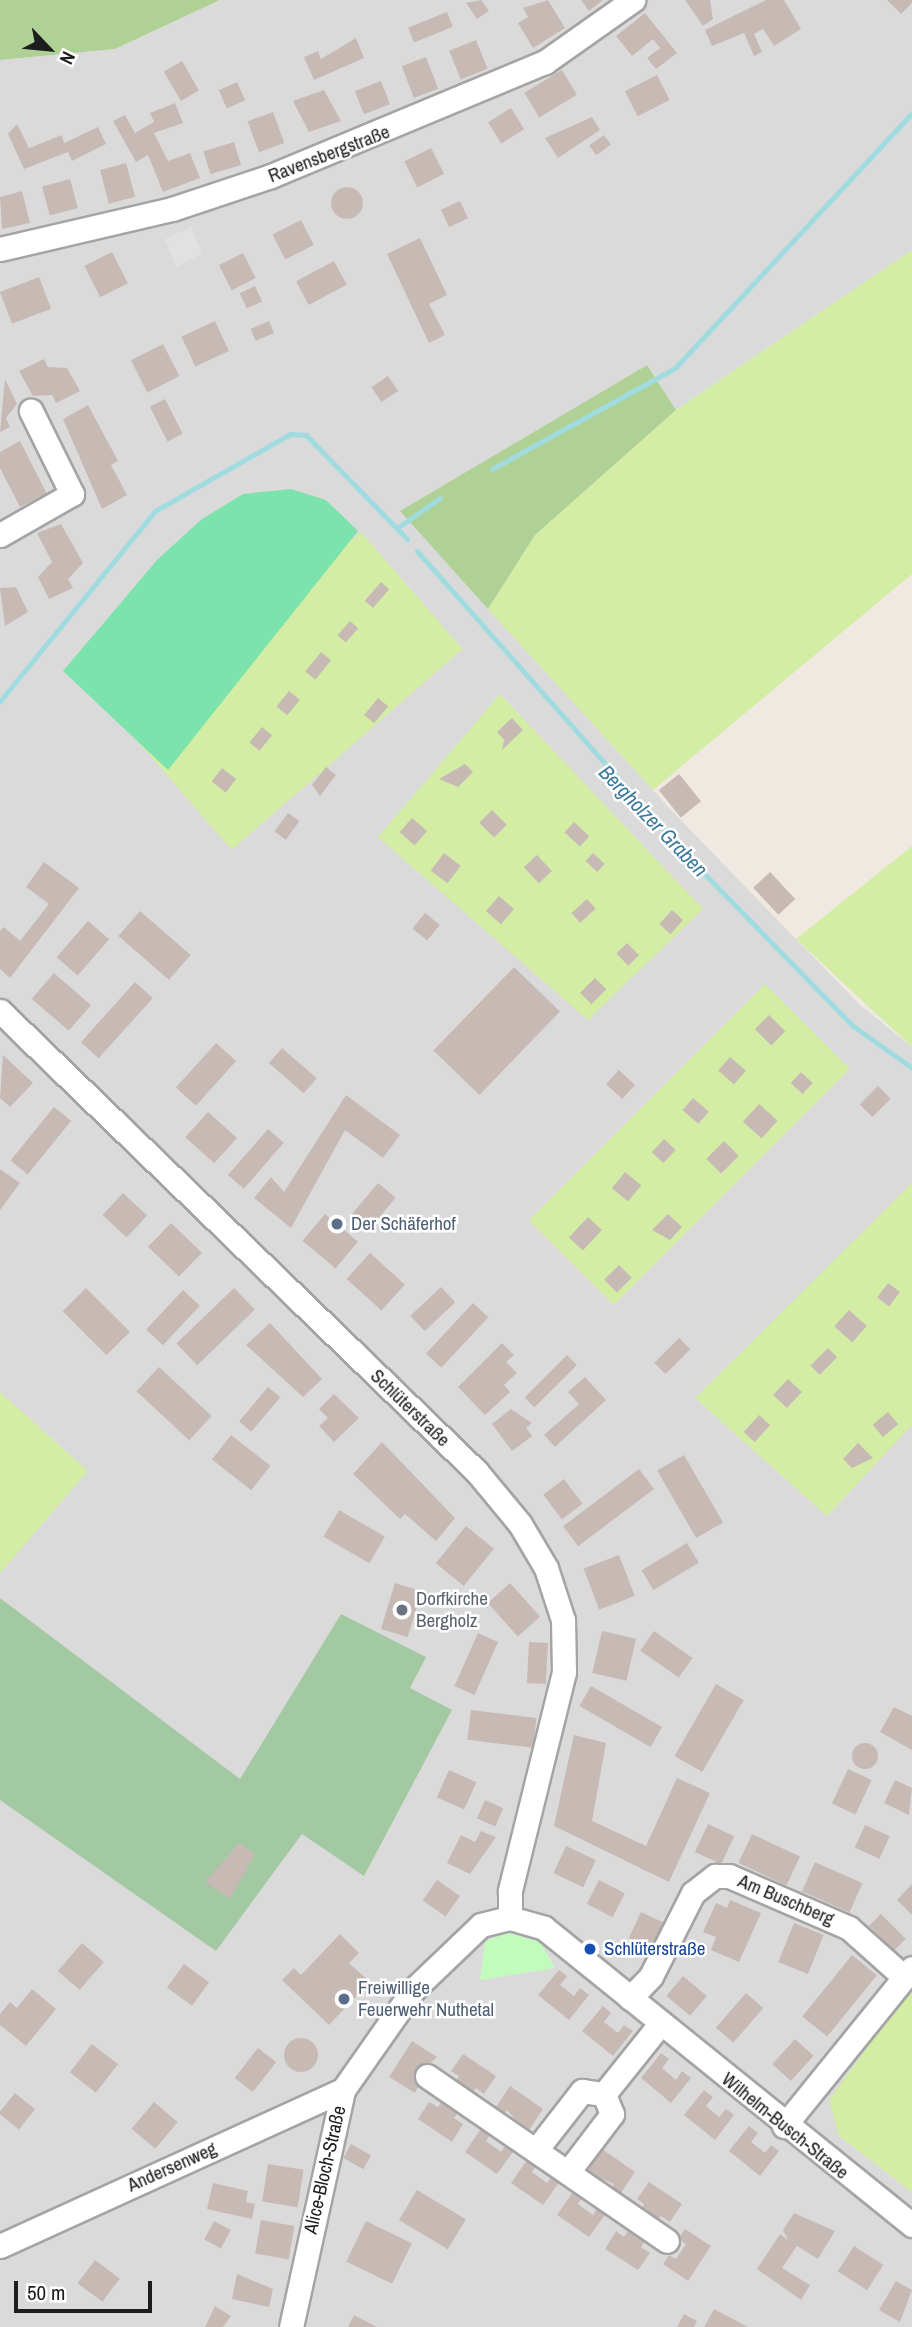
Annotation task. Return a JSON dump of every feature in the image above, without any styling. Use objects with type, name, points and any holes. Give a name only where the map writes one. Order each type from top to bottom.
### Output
[{"type":"street","name":"Ravensbergstraße","points":[[0,248],[172,209],[283,172],[545,62],[633,0]]},
{"type":"street","points":[[1,531],[72,494],[31,411]]},
{"type":"street","name":"Schlüterstraße","points":[[0,1011],[477,1472],[539,1557],[563,1620],[564,1672],[510,1891],[510,1917]]},
{"type":"street","name":"Am Buschberg","points":[[630,1998],[651,1976],[693,1893],[715,1876],[729,1876],[849,1928],[908,1973],[783,2126]]},
{"type":"street","name":"Wilhelm-Busch-Straße","points":[[510,1917],[544,1928],[783,2126],[912,2225]]},
{"type":"street","name":"Alice-Bloch-Straße","points":[[291,2327],[343,2090],[413,1990],[481,1925],[510,1917]]},
{"type":"street","points":[[604,2094],[660,2024]]},
{"type":"street","points":[[427,2076],[667,2241]]},
{"type":"street","name":"Andersenweg","points":[[0,2246],[343,2090]]},
{"type":"street","points":[[536,2150],[582,2091],[604,2094]]},
{"type":"street","points":[[568,2172],[612,2114],[604,2094]]},
{"type":"shaded area","points":[[220,0],[912,0],[912,250],[676,410],[647,365],[401,511],[670,809],[859,1004],[912,1047],[912,1986],[839,2136],[912,2192],[912,2327],[0,2327],[0,60],[115,49]]},
{"type":"shaded area","points":[[191,227],[202,253],[176,268],[165,239]]},
{"type":"green space","points":[[0,0],[220,0],[115,49],[0,60]]},
{"type":"green space","points":[[912,250],[912,574],[653,790],[488,609],[535,535],[676,410]]},
{"type":"green space","points":[[647,365],[676,410],[535,535],[488,609],[400,511]]},
{"type":"green space","points":[[291,489],[326,500],[358,531],[168,770],[63,671],[158,559],[202,519],[243,494]]},
{"type":"green space","points":[[361,532],[463,649],[232,850],[130,733]]},
{"type":"green space","points":[[500,694],[703,909],[588,1020],[378,837]]},
{"type":"green space","points":[[912,846],[912,1047],[796,939]]},
{"type":"green space","points":[[765,984],[850,1069],[614,1305],[529,1220]]},
{"type":"green space","points":[[912,1183],[912,1425],[827,1516],[695,1398]]},
{"type":"green space","points":[[0,1392],[88,1471],[0,1573]]},
{"type":"green space","points":[[0,1598],[240,1779],[341,1614],[426,1657],[410,1688],[452,1710],[364,1876],[302,1834],[216,1951],[0,1800]]},
{"type":"green space","points":[[508,1933],[540,1942],[555,1968],[480,1980],[485,1941]]},
{"type":"green space","points":[[912,1986],[912,2192],[839,2136],[829,2100]]},
{"type":"building","points":[[481,0],[489,11],[477,19],[466,3]]},
{"type":"building","points":[[548,0],[565,28],[533,48],[518,23],[528,17],[523,8]]},
{"type":"building","points":[[581,0],[603,0],[589,11]]},
{"type":"building","points":[[685,0],[710,0],[713,19],[703,26]]},
{"type":"building","points":[[766,0],[784,0],[801,29],[774,46],[763,29],[754,34],[762,52],[754,56],[744,33],[712,46],[705,30]]},
{"type":"building","points":[[887,0],[912,0],[912,3],[901,14]]},
{"type":"building","points":[[447,12],[453,27],[414,43],[408,28]]},
{"type":"building","points":[[645,13],[677,53],[656,69],[647,58],[660,48],[653,39],[632,56],[616,36]]},
{"type":"building","points":[[356,38],[364,58],[314,80],[304,57],[318,51],[321,59]]},
{"type":"building","points":[[476,40],[488,69],[461,80],[449,51]]},
{"type":"building","points":[[426,57],[438,89],[414,98],[402,66]]},
{"type":"building","points":[[182,61],[199,90],[181,101],[164,72]]},
{"type":"building","points":[[562,70],[577,95],[539,118],[524,93]]},
{"type":"building","points":[[657,75],[670,100],[638,116],[625,91]]},
{"type":"building","points":[[381,81],[390,104],[364,114],[355,91]]},
{"type":"building","points":[[237,82],[245,100],[227,108],[219,90]]},
{"type":"building","points":[[324,90],[341,121],[309,132],[293,101]]},
{"type":"building","points":[[175,103],[183,123],[154,133],[168,161],[190,153],[200,178],[163,192],[148,155],[136,162],[113,121],[125,115],[135,133],[154,122],[150,113]]},
{"type":"building","points":[[511,108],[524,129],[501,144],[488,122]]},
{"type":"building","points":[[273,112],[284,143],[259,152],[248,121]]},
{"type":"building","points":[[592,117],[600,130],[558,158],[545,138]]},
{"type":"building","points":[[17,124],[29,148],[62,135],[64,143],[98,127],[106,144],[72,161],[68,152],[24,169],[8,134]]},
{"type":"building","points":[[604,135],[611,145],[596,155],[589,145]]},
{"type":"building","points":[[234,142],[241,165],[210,174],[203,151]]},
{"type":"building","points":[[431,148],[444,174],[417,187],[404,162]]},
{"type":"building","points":[[126,163],[135,197],[109,204],[100,170]]},
{"type":"building","points":[[70,179],[78,208],[50,215],[42,187]]},
{"type":"building","points":[[347,187],[359,191],[363,203],[359,215],[347,219],[335,215],[331,203],[335,191]]},
{"type":"building","points":[[22,191],[30,223],[2,229],[0,197]]},
{"type":"building","points":[[460,201],[468,218],[449,227],[441,210]]},
{"type":"building","points":[[301,220],[314,245],[285,259],[272,235]]},
{"type":"building","points":[[420,238],[447,295],[429,304],[445,335],[429,343],[387,254]]},
{"type":"building","points":[[112,252],[128,283],[100,297],[84,266]]},
{"type":"building","points":[[243,253],[256,278],[232,290],[219,265]]},
{"type":"building","points":[[334,261],[347,285],[309,305],[296,281]]},
{"type":"building","points":[[39,277],[51,309],[12,324],[0,292]]},
{"type":"building","points":[[255,286],[262,301],[247,309],[240,293]]},
{"type":"building","points":[[215,321],[229,351],[195,367],[181,337]]},
{"type":"building","points":[[269,321],[274,333],[256,341],[251,329]]},
{"type":"building","points":[[163,344],[179,376],[147,392],[131,360]]},
{"type":"building","points":[[44,359],[48,367],[67,368],[80,391],[56,403],[52,395],[33,396],[19,371]]},
{"type":"building","points":[[388,376],[398,391],[381,402],[371,387]]},
{"type":"building","points":[[5,379],[17,404],[6,418],[10,427],[0,432]]},
{"type":"building","points":[[165,399],[183,434],[168,441],[150,407]]},
{"type":"building","points":[[88,405],[118,461],[111,465],[127,495],[102,509],[63,419]]},
{"type":"building","points":[[20,441],[47,494],[20,507],[0,468],[0,452]]},
{"type":"building","points":[[61,524],[83,563],[68,579],[73,588],[49,599],[38,577],[52,562],[37,533]]},
{"type":"building","points":[[381,582],[389,589],[373,608],[365,601]]},
{"type":"building","points":[[16,587],[28,612],[5,626],[0,588]]},
{"type":"building","points":[[350,621],[358,628],[346,643],[338,635]]},
{"type":"building","points":[[321,652],[331,660],[315,680],[305,671]]},
{"type":"building","points":[[289,691],[300,700],[287,715],[276,707]]},
{"type":"building","points":[[378,698],[388,706],[374,723],[364,715]]},
{"type":"building","points":[[512,718],[523,730],[502,750],[504,740],[497,732]]},
{"type":"building","points":[[262,727],[272,735],[260,751],[249,743]]},
{"type":"building","points":[[465,764],[473,772],[458,787],[439,779]]},
{"type":"building","points":[[326,767],[336,775],[320,796],[312,785]]},
{"type":"building","points":[[222,768],[236,779],[226,792],[212,781]]},
{"type":"building","points":[[679,774],[701,801],[681,818],[659,790]]},
{"type":"building","points":[[492,810],[507,825],[494,838],[479,823]]},
{"type":"building","points":[[288,813],[299,821],[286,840],[274,832]]},
{"type":"building","points":[[412,818],[427,831],[415,845],[400,832]]},
{"type":"building","points":[[574,822],[589,836],[580,847],[564,832]]},
{"type":"building","points":[[444,853],[461,866],[448,883],[431,871]]},
{"type":"building","points":[[593,853],[605,864],[597,872],[585,861]]},
{"type":"building","points":[[537,855],[552,871],[539,883],[524,867]]},
{"type":"building","points":[[44,862],[79,888],[10,978],[0,969],[0,931],[4,927],[20,941],[49,904],[26,887]]},
{"type":"building","points":[[770,872],[795,899],[778,915],[753,888]]},
{"type":"building","points":[[499,896],[514,909],[501,924],[486,911]]},
{"type":"building","points":[[587,899],[596,909],[580,923],[571,913]]},
{"type":"building","points":[[672,910],[683,920],[670,934],[659,924]]},
{"type":"building","points":[[140,911],[191,955],[169,980],[118,936]]},
{"type":"building","points":[[425,913],[440,925],[427,941],[412,929]]},
{"type":"building","points":[[88,921],[109,939],[78,976],[57,957]]},
{"type":"building","points":[[627,943],[639,955],[628,966],[616,954]]},
{"type":"building","points":[[514,967],[560,1011],[479,1095],[433,1050]]},
{"type":"building","points":[[54,973],[91,1005],[69,1031],[32,999]]},
{"type":"building","points":[[595,978],[606,989],[591,1004],[580,993]]},
{"type":"building","points":[[135,982],[153,998],[99,1058],[81,1042]]},
{"type":"building","points":[[769,1015],[785,1031],[771,1045],[755,1029]]},
{"type":"building","points":[[216,1043],[236,1061],[196,1106],[176,1088]]},
{"type":"building","points":[[282,1048],[317,1078],[304,1093],[269,1063]]},
{"type":"building","points":[[3,1055],[33,1083],[10,1107],[0,1098]]},
{"type":"building","points":[[730,1057],[746,1071],[734,1084],[718,1071]]},
{"type":"building","points":[[619,1070],[635,1085],[622,1099],[606,1084]]},
{"type":"building","points":[[801,1072],[813,1083],[802,1094],[791,1083]]},
{"type":"building","points":[[878,1086],[891,1099],[872,1117],[860,1104]]},
{"type":"building","points":[[346,1095],[400,1135],[383,1158],[345,1130],[291,1228],[254,1198],[271,1177],[284,1192]]},
{"type":"building","points":[[693,1098],[709,1112],[698,1124],[683,1110]]},
{"type":"building","points":[[759,1104],[778,1121],[762,1139],[743,1122]]},
{"type":"building","points":[[54,1107],[71,1121],[28,1174],[11,1161]]},
{"type":"building","points":[[208,1112],[237,1138],[214,1163],[185,1137]]},
{"type":"building","points":[[268,1129],[284,1143],[244,1189],[228,1175]]},
{"type":"building","points":[[664,1139],[676,1150],[663,1163],[652,1152]]},
{"type":"building","points":[[724,1141],[739,1156],[721,1174],[706,1159]]},
{"type":"building","points":[[0,1169],[20,1183],[0,1210]]},
{"type":"building","points":[[625,1172],[641,1185],[628,1202],[612,1188]]},
{"type":"building","points":[[378,1183],[396,1198],[367,1232],[349,1217]]},
{"type":"building","points":[[123,1193],[147,1216],[127,1237],[103,1215]]},
{"type":"building","points":[[325,1214],[358,1242],[335,1268],[303,1241]]},
{"type":"building","points":[[668,1214],[682,1227],[670,1240],[652,1230]]},
{"type":"building","points":[[588,1217],[602,1230],[583,1250],[569,1237]]},
{"type":"building","points":[[171,1223],[202,1253],[179,1277],[148,1247]]},
{"type":"building","points":[[370,1253],[405,1284],[382,1310],[347,1279]]},
{"type":"building","points":[[619,1265],[632,1278],[617,1293],[604,1280]]},
{"type":"building","points":[[888,1283],[900,1292],[889,1306],[877,1297]]},
{"type":"building","points":[[441,1287],[455,1302],[425,1331],[410,1316]]},
{"type":"building","points":[[86,1288],[130,1332],[107,1355],[63,1311]]},
{"type":"building","points":[[234,1288],[255,1310],[197,1365],[176,1344]]},
{"type":"building","points":[[183,1290],[200,1306],[163,1345],[146,1329]]},
{"type":"building","points":[[473,1303],[488,1317],[441,1368],[426,1353]]},
{"type":"building","points":[[849,1310],[867,1326],[852,1342],[834,1326]]},
{"type":"building","points":[[270,1323],[322,1379],[303,1397],[246,1345]]},
{"type":"building","points":[[679,1338],[690,1349],[666,1374],[654,1363]]},
{"type":"building","points":[[502,1343],[514,1355],[506,1362],[517,1373],[504,1385],[510,1392],[485,1415],[458,1387]]},
{"type":"building","points":[[828,1348],[837,1357],[820,1375],[810,1366]]},
{"type":"building","points":[[567,1355],[577,1365],[534,1407],[525,1397]]},
{"type":"building","points":[[159,1367],[212,1416],[189,1440],[136,1391]]},
{"type":"building","points":[[585,1377],[606,1400],[555,1447],[544,1435],[579,1404],[568,1392]]},
{"type":"building","points":[[788,1379],[802,1392],[787,1408],[773,1395]]},
{"type":"building","points":[[268,1387],[280,1397],[251,1432],[239,1421]]},
{"type":"building","points":[[334,1394],[359,1418],[334,1442],[319,1426],[328,1418],[319,1409]]},
{"type":"building","points":[[511,1409],[532,1423],[526,1428],[532,1436],[512,1451],[492,1424]]},
{"type":"building","points":[[888,1412],[898,1424],[883,1437],[873,1425]]},
{"type":"building","points":[[759,1415],[770,1425],[755,1442],[744,1432]]},
{"type":"building","points":[[231,1435],[270,1466],[251,1490],[212,1459]]},
{"type":"building","points":[[382,1442],[455,1518],[436,1541],[405,1514],[400,1519],[353,1474]]},
{"type":"building","points":[[858,1443],[873,1458],[852,1468],[843,1459]]},
{"type":"building","points":[[684,1455],[723,1523],[696,1538],[657,1470]]},
{"type":"building","points":[[639,1469],[654,1489],[578,1546],[563,1526]]},
{"type":"building","points":[[564,1479],[583,1504],[562,1519],[543,1495]]},
{"type":"building","points":[[339,1510],[385,1536],[369,1563],[324,1537]]},
{"type":"building","points":[[466,1526],[494,1549],[464,1586],[436,1563]]},
{"type":"building","points":[[687,1543],[699,1563],[653,1590],[642,1570]]},
{"type":"building","points":[[619,1555],[635,1596],[599,1610],[584,1569]]},
{"type":"building","name":"Dorfkirche Bergholz","points":[[395,1583],[422,1591],[408,1637],[381,1629]]},
{"type":"building","points":[[510,1583],[540,1616],[518,1637],[488,1603]]},
{"type":"building","points":[[602,1631],[636,1639],[626,1681],[592,1673]]},
{"type":"building","points":[[654,1631],[693,1658],[679,1678],[640,1651]]},
{"type":"building","points":[[478,1633],[498,1642],[475,1695],[454,1686]]},
{"type":"building","points":[[529,1642],[548,1643],[546,1684],[527,1683]]},
{"type":"building","points":[[716,1684],[744,1700],[702,1772],[674,1756]]},
{"type":"building","points":[[591,1686],[662,1727],[651,1747],[580,1706]]},
{"type":"building","points":[[894,1707],[912,1716],[912,1750],[880,1732]]},
{"type":"building","points":[[471,1710],[537,1718],[533,1748],[467,1740]]},
{"type":"building","points":[[574,1735],[606,1743],[592,1821],[646,1846],[677,1778],[710,1793],[669,1882],[554,1826]]},
{"type":"building","points":[[865,1743],[874,1747],[878,1756],[874,1765],[865,1769],[856,1765],[852,1756],[856,1747]]},
{"type":"building","points":[[848,1769],[872,1780],[856,1814],[832,1803]]},
{"type":"building","points":[[449,1770],[476,1782],[464,1810],[437,1797]]},
{"type":"building","points":[[895,1780],[912,1788],[909,1815],[884,1803]]},
{"type":"building","points":[[485,1800],[503,1808],[495,1826],[477,1818]]},
{"type":"building","points":[[708,1824],[734,1836],[721,1864],[695,1852]]},
{"type":"building","points":[[865,1825],[890,1836],[879,1859],[855,1848]]},
{"type":"building","points":[[481,1831],[496,1837],[470,1874],[447,1863],[461,1835],[475,1842]]},
{"type":"building","points":[[752,1834],[800,1856],[787,1885],[738,1863]]},
{"type":"building","points":[[239,1843],[255,1854],[230,1899],[205,1882]]},
{"type":"building","points":[[566,1846],[596,1860],[583,1887],[553,1873]]},
{"type":"building","points":[[815,1862],[863,1883],[849,1912],[802,1891]]},
{"type":"building","points":[[437,1880],[460,1896],[446,1917],[423,1900]]},
{"type":"building","points":[[599,1880],[625,1893],[613,1917],[587,1904]]},
{"type":"building","points":[[912,1884],[912,1915],[897,1900]]},
{"type":"building","points":[[730,1900],[761,1913],[739,1962],[711,1950],[716,1937],[703,1932],[716,1903],[727,1908]]},
{"type":"building","points":[[641,1912],[665,1923],[652,1949],[629,1938]]},
{"type":"building","points":[[881,1914],[906,1939],[894,1951],[869,1926]]},
{"type":"building","points":[[794,1923],[824,1935],[808,1974],[778,1962]]},
{"type":"building","points":[[340,1934],[359,1953],[349,1963],[370,1982],[329,2025],[282,1980],[294,1968],[301,1975]]},
{"type":"building","points":[[82,1943],[104,1962],[80,1990],[58,1971]]},
{"type":"building","points":[[852,1955],[877,1975],[827,2037],[802,2016]]},
{"type":"building","points":[[184,1964],[209,1982],[192,2006],[167,1987]]},
{"type":"building","points":[[559,1970],[567,1976],[560,1985],[574,1996],[580,1988],[589,1995],[569,2020],[538,1995]]},
{"type":"building","points":[[683,1976],[707,1996],[690,2016],[666,1996]]},
{"type":"building","points":[[32,1989],[56,2009],[26,2046],[0,2025],[0,2014],[10,2002],[17,2008]]},
{"type":"building","points":[[746,1993],[763,2008],[733,2043],[716,2028]]},
{"type":"building","points":[[603,2006],[611,2013],[604,2022],[618,2033],[624,2025],[633,2031],[613,2056],[582,2031]]},
{"type":"building","points":[[301,2038],[313,2043],[318,2055],[313,2067],[301,2072],[289,2067],[284,2055],[289,2043]]},
{"type":"building","points":[[795,2039],[814,2056],[791,2081],[772,2064]]},
{"type":"building","points":[[412,2041],[437,2057],[414,2078],[421,2082],[415,2093],[389,2077]]},
{"type":"building","points":[[92,2044],[118,2064],[96,2093],[70,2072]]},
{"type":"building","points":[[258,2048],[276,2062],[253,2092],[235,2078]]},
{"type":"building","points":[[661,2053],[669,2059],[662,2068],[676,2080],[682,2071],[691,2078],[671,2103],[641,2078]]},
{"type":"building","points":[[463,2054],[496,2076],[484,2094],[476,2088],[471,2095],[454,2084],[459,2076],[451,2071]]},
{"type":"building","points":[[510,2086],[543,2109],[527,2133],[507,2110],[503,2117],[494,2110]]},
{"type":"building","points":[[704,2090],[713,2097],[706,2106],[719,2117],[726,2109],[734,2115],[715,2140],[684,2115]]},
{"type":"building","points":[[15,2093],[35,2109],[19,2130],[0,2114]]},
{"type":"building","points":[[443,2099],[460,2110],[454,2118],[463,2124],[452,2142],[418,2119],[429,2102],[438,2107]]},
{"type":"building","points":[[154,2102],[178,2122],[155,2149],[132,2129]]},
{"type":"building","points":[[483,2126],[492,2132],[486,2141],[501,2152],[507,2143],[515,2149],[497,2174],[465,2152]]},
{"type":"building","points":[[749,2126],[758,2133],[751,2142],[765,2153],[771,2145],[779,2151],[760,2176],[729,2151]]},
{"type":"building","points":[[351,2144],[371,2155],[363,2169],[343,2158]]},
{"type":"building","points":[[602,2149],[635,2172],[619,2196],[610,2190],[614,2184],[586,2173]]},
{"type":"building","points":[[529,2157],[538,2163],[532,2172],[547,2183],[553,2174],[561,2180],[543,2205],[511,2183]]},
{"type":"building","points":[[268,2164],[304,2170],[298,2207],[262,2202]]},
{"type":"building","points":[[649,2182],[682,2204],[670,2222],[661,2216],[656,2223],[639,2212],[644,2204],[637,2199]]},
{"type":"building","points":[[213,2183],[248,2191],[246,2202],[255,2204],[252,2219],[207,2209]]},
{"type":"building","points":[[575,2189],[584,2195],[578,2204],[593,2215],[599,2206],[607,2212],[589,2237],[557,2215]]},
{"type":"building","points":[[417,2190],[466,2219],[448,2249],[399,2220]]},
{"type":"building","points":[[794,2213],[835,2231],[818,2259],[797,2246],[782,2268],[810,2285],[801,2300],[757,2269],[780,2234],[788,2240],[783,2230]]},
{"type":"building","points":[[261,2220],[294,2226],[289,2259],[255,2253]]},
{"type":"building","points":[[214,2221],[231,2230],[221,2248],[204,2240]]},
{"type":"building","points":[[366,2221],[412,2243],[392,2284],[346,2261]]},
{"type":"building","points":[[631,2227],[647,2238],[641,2247],[650,2253],[638,2270],[605,2249],[616,2231],[624,2237]]},
{"type":"building","points":[[685,2229],[711,2246],[688,2281],[663,2264],[669,2255],[676,2259],[686,2244],[678,2239]]},
{"type":"building","points":[[854,2246],[883,2265],[867,2290],[838,2271]]},
{"type":"building","points":[[95,2260],[120,2279],[102,2302],[78,2283]]},
{"type":"building","points":[[237,2274],[273,2289],[269,2307],[232,2299]]},
{"type":"building","points":[[896,2281],[912,2290],[900,2322],[879,2310]]},
{"type":"building","points":[[215,2306],[231,2316],[223,2327],[205,2327]]},
{"type":"building","points":[[714,2309],[748,2327],[704,2327]]},
{"type":"building","points":[[684,2314],[697,2321],[694,2327],[677,2327]]},
{"type":"building","points":[[354,2315],[377,2327],[348,2327]]},
{"type":"waterway","points":[[492,469],[675,368],[912,113]]},
{"type":"waterway","points":[[0,701],[155,511],[290,434],[306,435],[407,539]]},
{"type":"waterway","points":[[397,528],[440,498]]},
{"type":"waterway","name":"Bergholzer Graben","points":[[417,551],[687,856],[853,1026],[912,1068]]},
{"type":"place","name":"Der Schäferhof","points":[[337,1224]]},
{"type":"place","name":"Dorfkirche Bergholz","points":[[402,1610]]},
{"type":"place","name":"Schlüterstraße","points":[[590,1949]]},
{"type":"place","name":"Freiwillige Feuerwehr Nuthetal","points":[[344,1999]]}]
